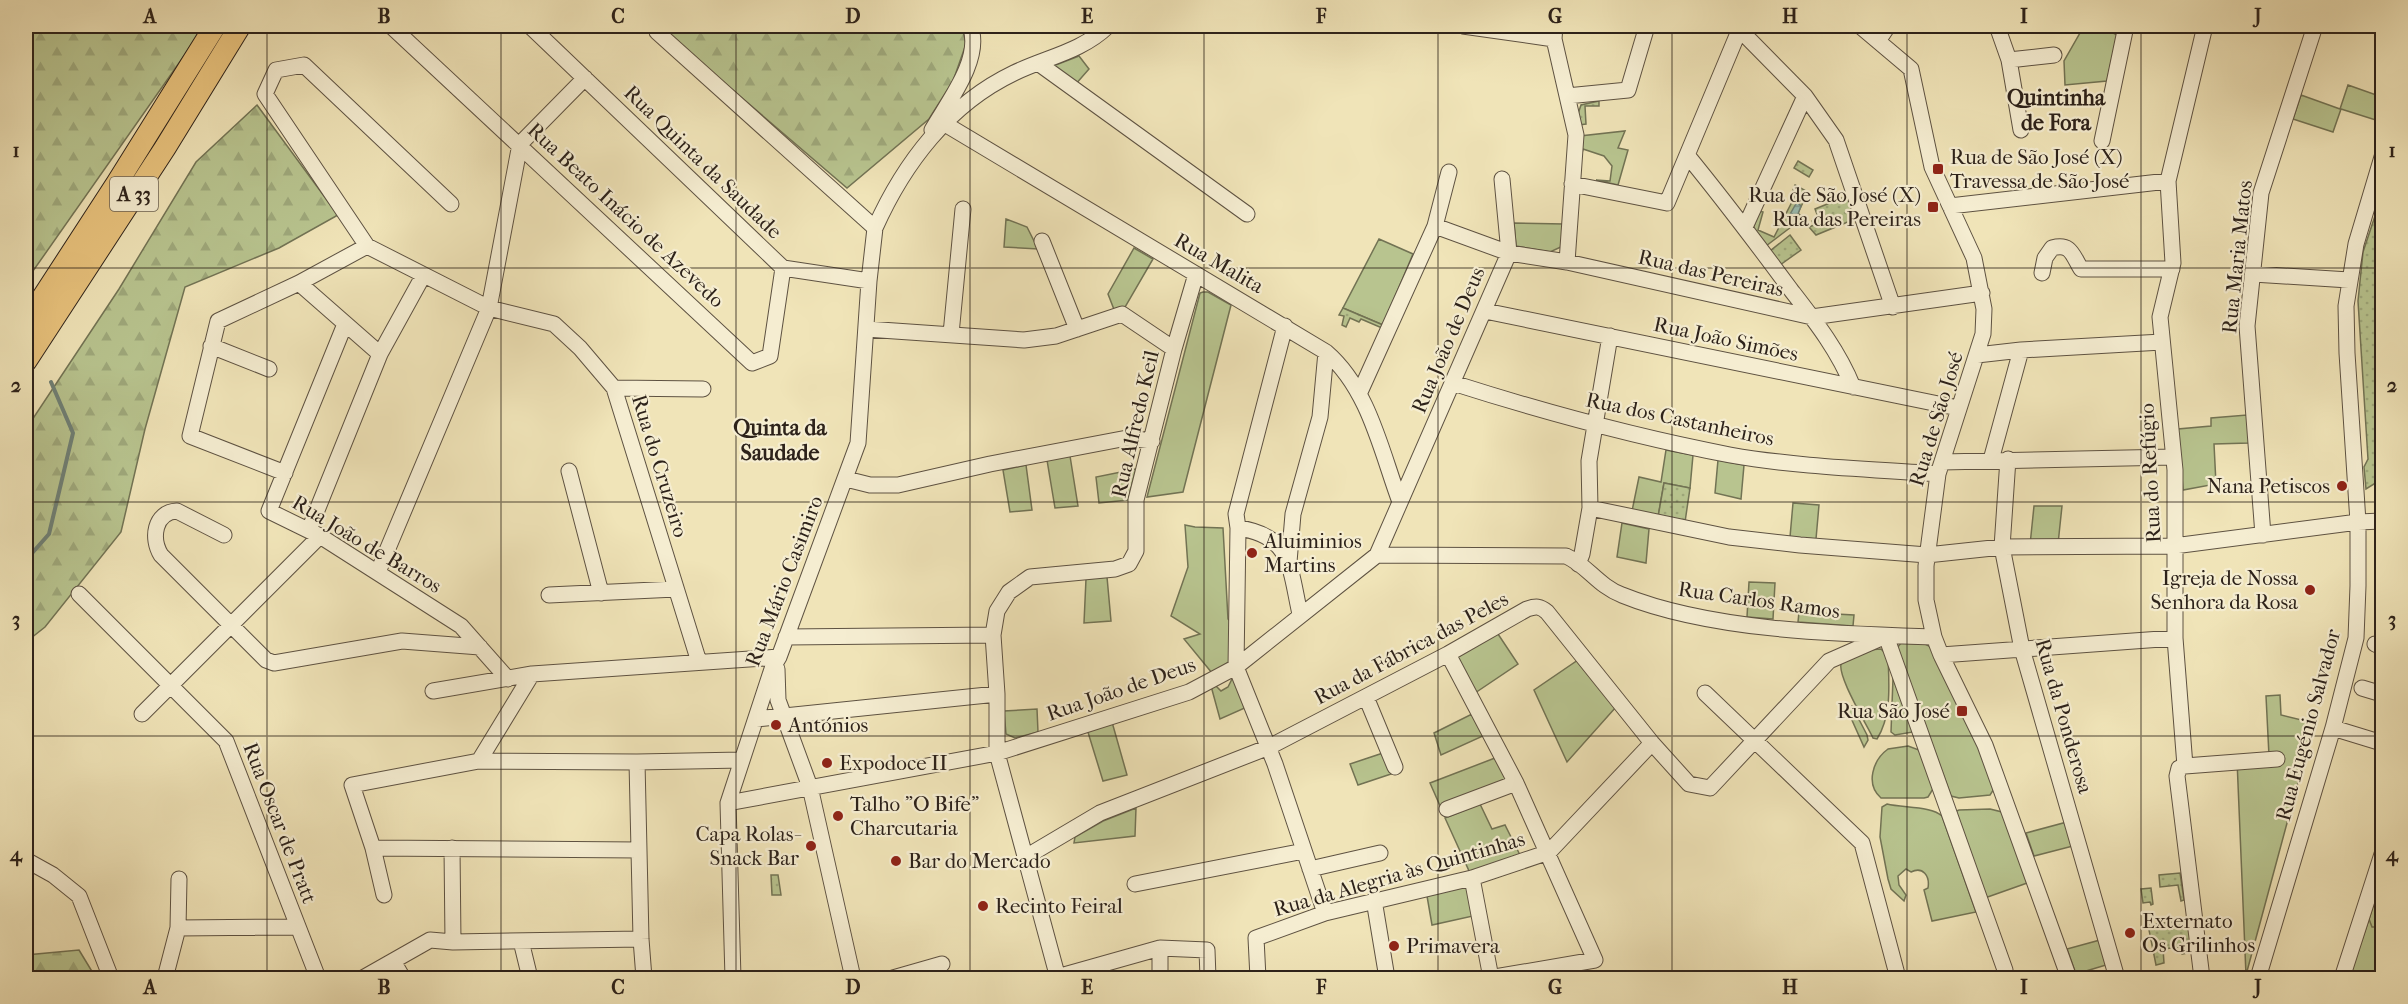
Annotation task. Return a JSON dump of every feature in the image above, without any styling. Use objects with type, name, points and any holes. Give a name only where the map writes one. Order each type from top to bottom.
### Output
[{"type":"highway","name":"A 33","points":[[26,322],[117,183],[215,26]]},
{"type":"highway","name":"A 33","points":[[26,361],[165,148],[240,26]]},
{"type":"street","name":"Rua Beato Inácio de Azevedo","points":[[391,26],[752,363],[770,356],[783,268]]},
{"type":"street","name":"Rua Quinta da Saudade","points":[[530,26],[783,268],[869,281]]},
{"type":"street","points":[[923,145],[972,58],[974,40],[970,26]]},
{"type":"street","name":"Rua Mário Casimiro","points":[[733,978],[728,803],[772,669],[858,443],[869,281],[876,228],[886,204],[923,145],[945,124],[988,87],[1015,72],[1079,48],[1108,26]]},
{"type":"street","points":[[1463,26],[1555,32],[1576,135],[1567,262]]},
{"type":"street","points":[[1567,96],[1628,90],[1647,26]]},
{"type":"street","name":"Rua de São José","points":[[1860,26],[1911,69],[1932,167],[1974,258],[1982,293],[1985,322],[1977,355],[1940,468],[1927,555],[1926,600],[1934,637],[1985,745],[2069,978]]},
{"type":"street","points":[[1878,41],[1888,26]]},
{"type":"street","points":[[1997,26],[2009,60],[2021,130]]},
{"type":"street","points":[[2102,141],[2126,26]]},
{"type":"street","name":"Rua do Refúgio","points":[[2202,978],[2176,776],[2179,768],[2185,766],[2175,638],[2174,457],[2162,342],[2162,305],[2174,256],[2168,181],[2205,26]]},
{"type":"street","name":"Rua Maria Matos","points":[[2264,535],[2247,326],[2261,193],[2315,26]]},
{"type":"street","points":[[1572,184],[1667,204],[1740,27],[1805,96],[1836,140],[1893,307]]},
{"type":"street","points":[[657,32],[876,228]]},
{"type":"street","points":[[2009,60],[2054,55]]},
{"type":"street","points":[[1038,63],[1247,214]]},
{"type":"street","points":[[285,473],[190,436],[218,321],[299,283],[367,246],[265,94],[276,70],[304,65],[451,204]]},
{"type":"street","points":[[378,572],[489,308],[520,144],[585,78]]},
{"type":"street","points":[[1745,227],[1805,96]]},
{"type":"street","name":"Rua Malita","points":[[945,124],[1326,352],[1337,362],[1360,392],[1400,502]]},
{"type":"street","points":[[1687,155],[1745,227],[1812,318],[1845,366],[1853,387]]},
{"type":"street","name":"Rua Eugénio Salvador","points":[[2258,978],[2333,728],[2356,638],[2358,522],[2345,330],[2349,280],[2358,235],[2382,157]]},
{"type":"street","points":[[1360,392],[1435,226],[1449,172]]},
{"type":"street","name":"Rua João de Deus","points":[[728,803],[997,753],[1189,692],[1236,667],[1377,555],[1509,253],[1502,179]]},
{"type":"street","points":[[1950,206],[2168,181]]},
{"type":"street","points":[[951,334],[963,209]]},
{"type":"street","name":"Rua das Pereiras","points":[[1435,226],[1509,253],[1567,262],[1812,318],[1982,293]]},
{"type":"street","points":[[1042,241],[1077,329]]},
{"type":"street","name":"Rua do Cruzeiro","points":[[367,246],[489,308],[554,324],[580,348],[614,388],[699,662]]},
{"type":"street","points":[[2042,273],[2045,258],[2052,248],[2061,246],[2069,249],[2081,269],[2172,269]]},
{"type":"street","name":"Rua Alfredo Keil","points":[[1058,978],[997,753],[997,694],[993,636],[997,610],[1009,592],[1030,577],[1115,569],[1130,564],[1136,551],[1136,500],[1174,349],[1196,274]]},
{"type":"street","points":[[2253,274],[2349,280]]},
{"type":"street","points":[[142,714],[230,626],[315,533],[380,354],[423,276]]},
{"type":"street","points":[[299,283],[380,354]]},
{"type":"street","name":"Rua João Simões","points":[[1485,311],[1958,408]]},
{"type":"street","points":[[866,329],[1024,340],[1056,336],[1122,314],[1174,349]]},
{"type":"street","name":"Rua João de Barros","points":[[345,324],[269,510],[315,533],[461,626],[508,679]]},
{"type":"street","points":[[1286,326],[1236,514],[1238,528],[1236,667],[1269,747],[1325,913]]},
{"type":"street","points":[[1578,564],[1582,554],[1590,508],[1589,461],[1610,336]]},
{"type":"street","points":[[1977,355],[2021,350],[2162,342]]},
{"type":"street","points":[[211,346],[269,369]]},
{"type":"street","points":[[1991,460],[2021,350]]},
{"type":"street","points":[[1300,614],[1289,562],[1293,514],[1320,417],[1326,352]]},
{"type":"street","name":"Rua dos Castanheiros","points":[[1453,383],[1595,424],[1731,455],[1940,468],[2008,459],[2174,457]]},
{"type":"street","points":[[614,388],[703,389]]},
{"type":"street","points":[[846,479],[870,485],[898,485],[990,464],[1127,438],[1152,441]]},
{"type":"street","name":"Rua da Ponderosa","points":[[2008,459],[2002,547],[2022,649],[2117,978]]},
{"type":"street","points":[[569,471],[601,592]]},
{"type":"street","points":[[1590,508],[1729,537],[1927,555],[2002,547],[2174,546],[2358,522],[2382,521]]},
{"type":"street","points":[[224,535],[177,512],[169,512],[162,517],[154,536],[156,547],[161,555],[266,660],[274,663],[402,641],[480,647]]},
{"type":"street","points":[[1238,528],[1256,531],[1267,536],[1280,548],[1289,562]]},
{"type":"street","name":"Rua Carlos Ramos","points":[[1377,555],[1566,556],[1598,582],[1619,594],[1677,612],[1743,623],[1886,636],[1934,637]]},
{"type":"street","points":[[549,595],[676,589]]},
{"type":"street","name":"Rua Oscar de Pratt","points":[[79,594],[226,741],[318,978]]},
{"type":"street","name":"Rua da Fábrica das Peles","points":[[1024,858],[1100,813],[1269,747],[1448,654],[1527,609],[1541,607],[1548,612],[1652,744]]},
{"type":"street","points":[[786,637],[993,636]]},
{"type":"street","points":[[1652,744],[1689,784],[1710,788],[1829,661],[1886,636],[2005,970]]},
{"type":"street","points":[[1941,655],[2175,638]]},
{"type":"street","points":[[1448,654],[1516,783],[1549,852],[1595,960],[1490,978],[1472,878]]},
{"type":"street","points":[[433,691],[532,674],[778,657],[776,682],[783,717],[810,788],[853,978]]},
{"type":"street","points":[[479,761],[532,674]]},
{"type":"street","points":[[2362,688],[2382,694]]},
{"type":"street","points":[[1705,693],[1862,843],[1898,978]]},
{"type":"street","points":[[756,719],[997,694]]},
{"type":"street","points":[[1366,697],[1395,766]]},
{"type":"street","points":[[2333,728],[2382,742]]},
{"type":"street","name":"Rua da Alegria às Quintinhas","points":[[1258,978],[1256,938],[1325,913],[1472,878],[1549,852],[1652,744]]},
{"type":"street","points":[[2185,766],[2277,759]]},
{"type":"street","points":[[384,894],[373,848],[352,785],[479,761],[742,760]]},
{"type":"street","points":[[637,762],[644,978]]},
{"type":"street","points":[[1447,809],[1516,783]]},
{"type":"street","points":[[373,848],[639,850]]},
{"type":"street","points":[[452,848],[453,942]]},
{"type":"street","points":[[1135,884],[1304,851]]},
{"type":"street","points":[[1310,868],[1380,854]]},
{"type":"street","points":[[2342,978],[2382,854]]},
{"type":"street","points":[[26,860],[52,875],[79,896],[111,978]]},
{"type":"street","points":[[165,978],[178,928],[179,879]]},
{"type":"street","points":[[1374,900],[1387,978]]},
{"type":"street","points":[[178,928],[297,927]]},
{"type":"street","points":[[363,978],[430,940],[453,942],[641,939]]},
{"type":"street","points":[[521,940],[530,978]]},
{"type":"street","points":[[1160,948],[1160,978]]},
{"type":"street","points":[[1058,978],[1160,948],[1207,950],[1208,978]]},
{"type":"street","points":[[393,961],[404,978]]},
{"type":"street","points":[[893,978],[942,964]]},
{"type":"green space","points":[[26,26],[205,26],[26,281]]},
{"type":"green space","points":[[658,26],[962,26],[966,44],[953,81],[929,119],[847,188]]},
{"type":"green space","points":[[2084,26],[2100,26],[2117,35],[2107,81],[2065,85],[2064,61]]},
{"type":"green space","points":[[1079,56],[1089,69],[1075,85],[1053,66]]},
{"type":"green space","points":[[2348,85],[2382,97],[2382,122],[2341,109],[2333,132],[2293,119],[2301,95],[2340,109]]},
{"type":"green space","points":[[1599,101],[1599,106],[1585,106],[1586,124],[1579,125],[1578,114],[1581,105]]},
{"type":"green space","points":[[257,105],[338,215],[279,248],[185,287],[145,429],[121,532],[45,627],[26,642],[26,429],[119,289],[196,162]]},
{"type":"green space","points":[[1625,131],[1618,148],[1628,150],[1618,185],[1596,180],[1610,181],[1612,166],[1604,156],[1583,149],[1580,161],[1580,136]]},
{"type":"green space","points":[[1798,161],[1813,170],[1809,177],[1794,168]]},
{"type":"green space","points":[[1795,185],[1808,192],[1798,213],[1803,218],[1766,246],[1753,229],[1759,211],[1763,212],[1758,230],[1774,237],[1796,194],[1793,190]]},
{"type":"green space","points":[[2382,195],[2382,479],[2366,489],[2364,467],[2368,459],[2358,301],[2363,252]]},
{"type":"green space","points":[[1847,196],[1855,219],[1816,235],[1809,227],[1814,225],[1812,221],[1818,217],[1815,209]]},
{"type":"green space","points":[[1006,219],[1027,227],[1038,249],[1004,247]]},
{"type":"green space","points":[[1514,223],[1564,224],[1563,246],[1550,252],[1516,246]]},
{"type":"green space","points":[[1790,235],[1801,250],[1780,265],[1770,251]]},
{"type":"green space","points":[[1379,239],[1413,254],[1383,325],[1343,308]]},
{"type":"green space","points":[[1134,248],[1153,259],[1124,309],[1115,312],[1108,294]]},
{"type":"green space","points":[[1208,292],[1231,305],[1183,492],[1147,497],[1200,293]]},
{"type":"green space","points":[[1343,308],[1383,325],[1382,328],[1361,319],[1359,322],[1350,318],[1346,327],[1342,325],[1344,316],[1339,315]]},
{"type":"green space","points":[[2247,415],[2249,443],[2214,444],[2216,484],[2183,490],[2178,429],[2211,426],[2211,418]]},
{"type":"green space","points":[[1666,450],[1693,455],[1690,488],[1664,483],[1658,517],[1632,511],[1639,477],[1661,482]]},
{"type":"green space","points":[[1070,456],[1078,506],[1055,508],[1047,460]]},
{"type":"green space","points":[[1718,460],[1744,465],[1741,499],[1715,493]]},
{"type":"green space","points":[[1026,465],[1032,510],[1010,512],[1003,470]]},
{"type":"green space","points":[[1136,469],[1128,500],[1099,503],[1096,477]]},
{"type":"green space","points":[[1664,483],[1690,488],[1685,522],[1658,517]]},
{"type":"green space","points":[[1793,503],[1819,505],[1816,539],[1790,537]]},
{"type":"green space","points":[[2034,506],[2062,506],[2058,544],[2030,545]]},
{"type":"green space","points":[[1622,523],[1649,529],[1646,563],[1617,557]]},
{"type":"green space","points":[[1185,525],[1223,528],[1228,619],[1235,627],[1232,660],[1212,673],[1184,639],[1200,634],[1171,616],[1188,567]]},
{"type":"green space","points":[[1107,577],[1111,621],[1084,623],[1086,579]]},
{"type":"green space","points":[[1749,582],[1775,583],[1773,619],[1747,617]]},
{"type":"green space","points":[[1799,612],[1854,615],[1853,626],[1798,622]]},
{"type":"green space","points":[[1496,631],[1518,664],[1475,693],[1458,657]]},
{"type":"green space","points":[[1901,643],[1925,644],[1931,647],[1978,741],[1994,789],[1990,795],[1959,798],[1951,796],[1897,648]]},
{"type":"green space","points":[[1881,649],[1888,656],[1889,699],[1882,730],[1877,739],[1873,738],[1852,698],[1841,667],[1842,662],[1850,655],[1860,651]]},
{"type":"green space","points":[[1578,660],[1616,707],[1567,762],[1534,690]]},
{"type":"green space","points":[[1234,675],[1256,703],[1220,719],[1211,686],[1215,685],[1221,691],[1228,687]]},
{"type":"green space","points":[[1893,678],[1913,732],[1895,735],[1891,732]]},
{"type":"green space","points":[[2280,695],[2281,715],[2314,723],[2246,975],[2237,760],[2269,756],[2266,696]]},
{"type":"green space","points":[[1852,706],[1867,735],[1868,740],[1864,747],[1847,709]]},
{"type":"green space","points":[[1037,709],[1038,732],[1015,738],[1006,734],[1004,711]]},
{"type":"green space","points":[[1472,714],[1483,736],[1441,755],[1434,733]]},
{"type":"green space","points":[[1112,722],[1127,775],[1103,781],[1087,729]]},
{"type":"green space","points":[[1908,746],[1919,750],[1933,789],[1928,797],[1924,798],[1881,798],[1873,786],[1872,779],[1878,759],[1888,749]]},
{"type":"green space","points":[[1383,753],[1391,774],[1358,785],[1350,764]]},
{"type":"green space","points":[[1495,758],[1508,782],[1441,808],[1430,783]]},
{"type":"green space","points":[[1480,804],[1492,829],[1505,825],[1520,855],[1470,873],[1445,818]]},
{"type":"green space","points":[[1887,804],[1931,810],[1942,816],[1976,912],[1932,921],[1924,890],[1928,888],[1927,876],[1919,870],[1911,872],[1906,869],[1898,876],[1899,885],[1906,895],[1904,901],[1891,889],[1880,837],[1882,807]]},
{"type":"green space","points":[[1136,808],[1135,836],[1074,843],[1075,837],[1103,821]]},
{"type":"green space","points":[[1990,809],[2002,812],[2030,882],[1982,899],[1954,812]]},
{"type":"green space","points":[[2067,822],[2073,846],[2034,856],[2026,833]]},
{"type":"green space","points":[[2180,873],[2184,900],[2181,901],[2178,885],[2160,887],[2159,875]]},
{"type":"green space","points":[[771,875],[778,875],[781,895],[772,895]]},
{"type":"green space","points":[[2382,877],[2382,924],[2380,927],[2372,927],[2369,919]]},
{"type":"green space","points":[[1467,886],[1473,916],[1432,925],[1427,896]]},
{"type":"green space","points":[[2151,888],[2153,904],[2143,903],[2141,889]]},
{"type":"green space","points":[[2369,919],[2380,927],[2382,924],[2382,962],[2376,978],[2349,978]]},
{"type":"green space","points":[[2189,920],[2193,952],[2182,954],[2181,947],[2163,949],[2164,963],[2156,965],[2148,925]]},
{"type":"green space","points":[[2100,940],[2106,965],[2076,974],[2067,949]]},
{"type":"green space","points":[[79,950],[96,978],[26,978],[26,955]]},
{"type":"water","points":[[1797,202],[1801,206],[1799,218],[1793,222],[1789,216]]},
{"type":"waterway","points":[[26,560],[49,534],[73,433],[51,382]]},
{"type":"place","name":"Rua de São José (X) Travessa de São José","points":[[1938,169]]},
{"type":"place","name":"Rua de São José (X) Rua das Pereiras","points":[[1933,207]]},
{"type":"place","name":"Nana Petiscos","points":[[2342,486]]},
{"type":"place","name":"Aluiminios Martins","points":[[1252,553]]},
{"type":"place","name":"Igreja de Nossa Senhora da Rosa","points":[[2310,590]]},
{"type":"place","name":"Rua São José","points":[[1962,711]]},
{"type":"place","name":"Antónios","points":[[776,725]]},
{"type":"place","name":"Expodoce II","points":[[827,763]]},
{"type":"place","name":"Talho \"O Bife\" Charcutaria","points":[[838,816]]},
{"type":"place","name":"Capa Rolas- Snack Bar","points":[[811,846]]},
{"type":"place","name":"Bar do Mercado","points":[[896,861]]},
{"type":"place","name":"Recinto Feiral","points":[[983,906]]},
{"type":"place","name":"Externato Os Grilinhos","points":[[2130,933]]},
{"type":"place","name":"Primavera","points":[[1394,946]]},
{"type":"district","name":"Quintinha de Fora","points":[[2056,110]]},
{"type":"district","name":"Quinta da Saudade","points":[[780,440]]}]
